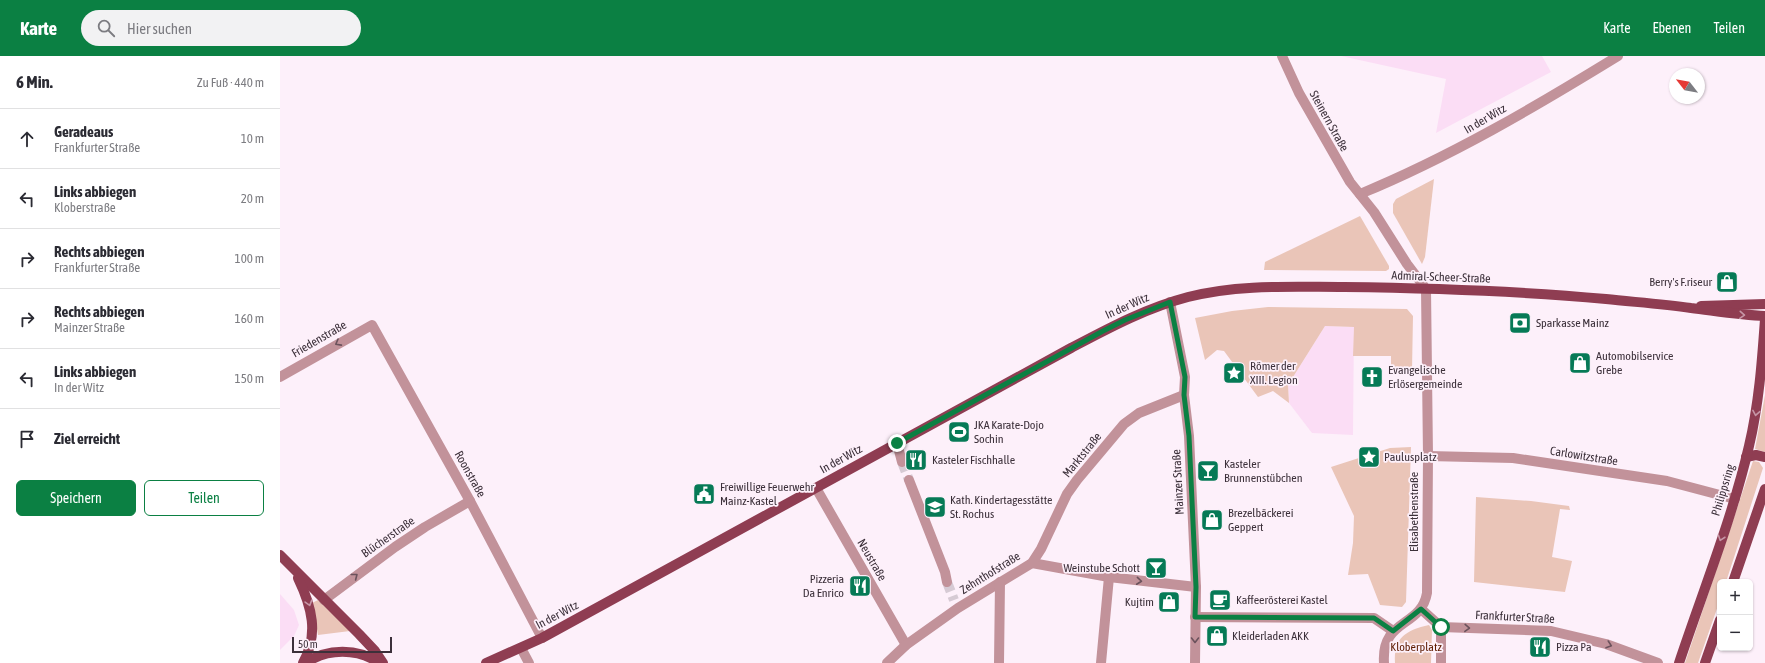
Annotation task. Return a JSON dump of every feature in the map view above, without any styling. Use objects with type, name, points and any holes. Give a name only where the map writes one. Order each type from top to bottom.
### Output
[{"type":"main road","name":"Admiral-Scheer-Straße","points":[[1189,297],[1218,291],[1261,287],[1426,289],[1543,294],[1692,308],[1765,317]]},
{"type":"main road","name":"In der Witz","points":[[486,663],[542,638],[1096,334],[1125,320],[1170,302],[1189,297]]},
{"type":"main road","name":"Admiral-Scheer-Straße","points":[[1692,308],[1709,305],[1765,304]]},
{"type":"main road","name":"Philippsring","points":[[1679,663],[1734,499],[1746,457],[1756,411],[1765,317]]},
{"type":"main road","points":[[1746,457],[1756,455],[1765,457]]},
{"type":"main road","points":[[1734,579],[1765,489]]},
{"type":"main road","points":[[280,555],[364,640],[383,663]]},
{"type":"main road","points":[[292,567],[307,596],[313,622],[312,639],[304,663]]},
{"type":"main road","points":[[1705,663],[1717,629]]},
{"type":"main road","points":[[304,663],[317,657],[336,652],[360,654],[379,663]]},
{"type":"street","name":"Steinern Straße","points":[[1282,56],[1299,93],[1326,142],[1350,182],[1360,194]]},
{"type":"street","name":"In der Witz","points":[[1360,194],[1465,145],[1618,56]]},
{"type":"street","points":[[1360,194],[1387,231],[1407,264],[1426,289]]},
{"type":"street","name":"Elisabethenstraße","points":[[1421,609],[1427,593],[1428,456],[1426,289]]},
{"type":"street","name":"Mainzer Straße","points":[[1170,302],[1185,377],[1184,395],[1189,436],[1196,587],[1195,663]]},
{"type":"street","name":"Friedenstraße","points":[[280,377],[372,324]]},
{"type":"street","name":"Roonstraße","points":[[372,324],[470,501],[542,638]]},
{"type":"street","name":"Marktstraße","points":[[1032,562],[1041,549],[1068,494],[1077,480],[1124,424],[1139,413],[1184,395]]},
{"type":"street","points":[[897,443],[902,462]]},
{"type":"street","name":"Carlowitzstraße","points":[[1428,456],[1513,458],[1666,481],[1734,499]]},
{"type":"street","points":[[909,480],[945,572],[947,582]]},
{"type":"street","name":"Neustraße","points":[[816,488],[906,645]]},
{"type":"street","name":"Blücherstraße","points":[[324,600],[395,547],[425,527],[470,501]]},
{"type":"street","name":"Zehnthofstraße","points":[[887,663],[906,645],[956,604],[1000,582],[1032,562],[1109,577],[1196,587]]},
{"type":"street","points":[[1101,663],[1109,577]]},
{"type":"street","points":[[998,663],[1000,582]]},
{"type":"street","points":[[1384,663],[1384,650],[1387,640],[1393,631],[1421,609],[1441,627],[1441,663]]},
{"type":"street","points":[[1195,617],[1374,618],[1393,631]]},
{"type":"street","name":"Frankfurter Straße","points":[[1441,627],[1551,630],[1606,644],[1658,663]]},
{"type":"street","points":[[521,648],[529,663]]},
{"type":"shaded area","points":[[1341,56],[1542,56],[1551,72],[1436,133],[1446,79]]},
{"type":"shaded area","points":[[1325,326],[1354,327],[1353,435],[1312,433],[1289,403],[1288,385]]},
{"type":"shaded area","points":[[280,594],[294,610],[299,625],[294,636],[280,650]]},
{"type":"green space","points":[[1434,179],[1425,257],[1422,264],[1393,213],[1393,204],[1396,199]]},
{"type":"green space","points":[[1360,216],[1389,266],[1389,269],[1386,271],[1264,270],[1265,262]]},
{"type":"green space","points":[[1268,307],[1407,309],[1413,316],[1412,370],[1389,369],[1389,366],[1391,366],[1391,356],[1353,356],[1354,327],[1325,326],[1288,385],[1289,403],[1273,391],[1258,397],[1224,351],[1217,350],[1205,360],[1195,318],[1232,311]]},
{"type":"green space","points":[[1765,395],[1765,452],[1755,449]]},
{"type":"green space","points":[[1411,447],[1406,602],[1402,607],[1380,605],[1368,574],[1348,575],[1353,543],[1354,516],[1331,467],[1390,448]]},
{"type":"green space","points":[[1753,461],[1759,462],[1763,468],[1727,579],[1717,579],[1717,609],[1698,663],[1685,663]]},
{"type":"green space","points":[[1476,497],[1531,501],[1569,506],[1570,510],[1560,509],[1552,557],[1572,561],[1565,592],[1474,582]]},
{"type":"green space","points":[[318,600],[350,631],[318,635],[312,603]]},
{"type":"green space","name":"Kloberplatz","points":[[1429,625],[1432,630],[1431,663],[1395,663],[1396,647],[1403,636],[1421,627]]},
{"type":"tunnel","points":[[902,462],[909,480]]},
{"type":"tunnel","points":[[947,582],[954,600]]},
{"type":"place","name":"Berry's F.riseur","points":[[1727,282]]},
{"type":"place","name":"Sparkasse Mainz","points":[[1520,323]]},
{"type":"place","name":"Automobilservice Grebe","points":[[1580,363]]},
{"type":"place","name":"Römer der XIII. Legion","points":[[1234,373]]},
{"type":"place","name":"Evangelische Erlösergemeinde","points":[[1372,377]]},
{"type":"place","name":"JKA Karate-Dojo Sochin","points":[[959,432]]},
{"type":"place","name":"Paulusplatz","points":[[1369,457]]},
{"type":"place","name":"Kasteler Fischhalle","points":[[916,460]]},
{"type":"place","name":"Kasteler Brunnenstübchen","points":[[1208,471]]},
{"type":"place","name":"Freiwillige Feuerwehr Mainz-Kastel","points":[[704,494]]},
{"type":"place","name":"Kath. Kindertagesstätte St. Rochus","points":[[935,507]]},
{"type":"place","name":"Brezelbäckerei Geppert","points":[[1212,520]]},
{"type":"place","name":"Weinstube Schott","points":[[1156,568]]},
{"type":"place","name":"Pizzeria Da Enrico","points":[[860,586]]},
{"type":"place","name":"Kaffeerösterei Kastel","points":[[1220,600]]},
{"type":"place","name":"Kujtim","points":[[1169,602]]},
{"type":"place","name":"Kleiderladen AKK","points":[[1217,636]]},
{"type":"place","name":"Pizza Pa","points":[[1540,647]]},
{"type":"route","points":[[897,443],[1103,331],[1150,309],[1170,302],[1185,377],[1184,395],[1189,436],[1196,587],[1195,617],[1297,616],[1374,618],[1393,631],[1421,609],[1441,627]]}]
